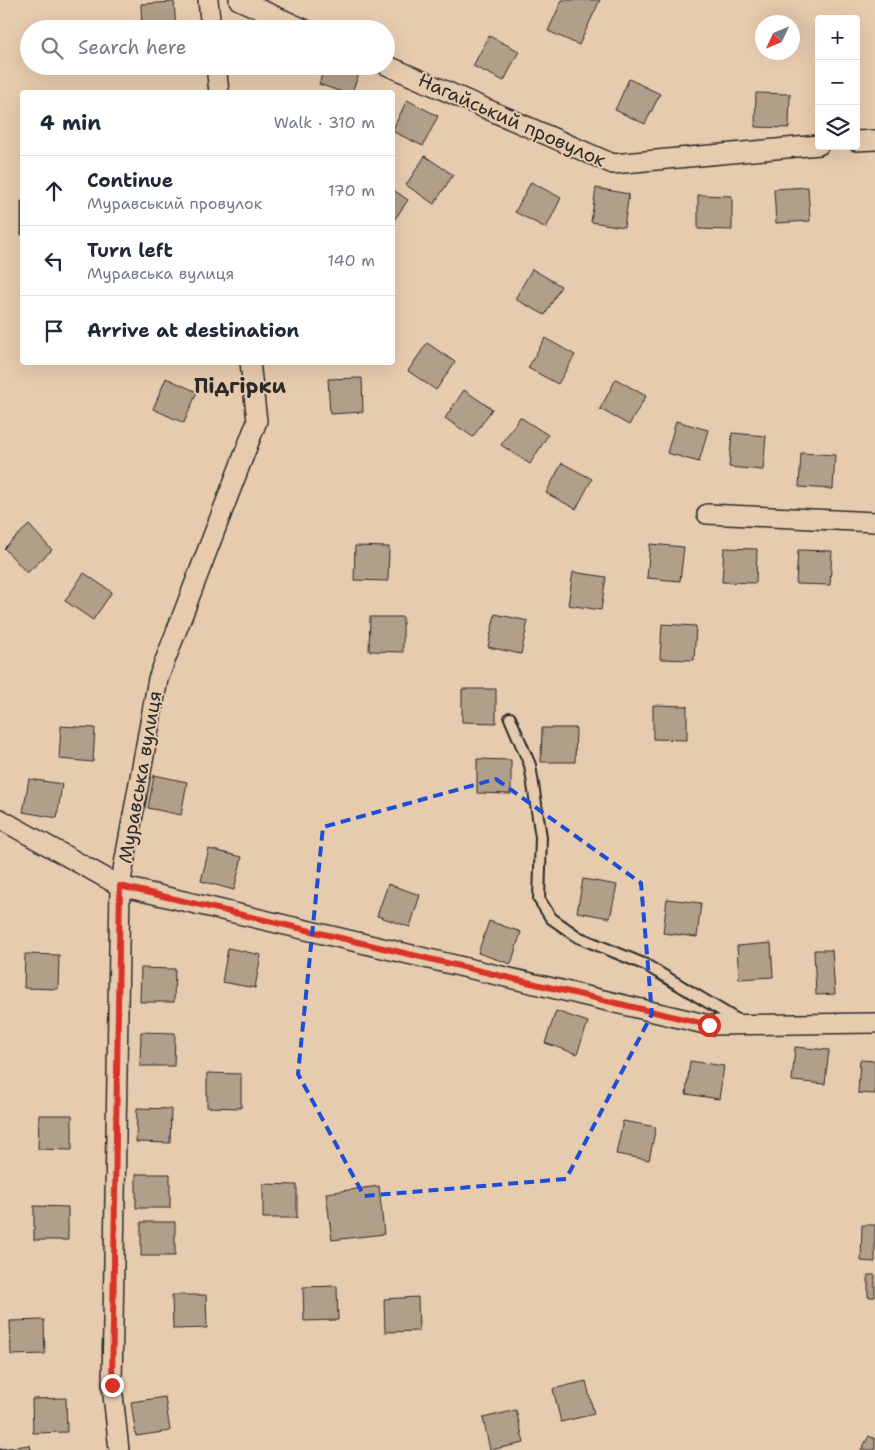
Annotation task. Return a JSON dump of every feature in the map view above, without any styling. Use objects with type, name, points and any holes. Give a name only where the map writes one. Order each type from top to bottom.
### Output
[{"type":"street","points":[[208,0],[210,20]]},
{"type":"street","points":[[239,0],[284,20]]},
{"type":"street","name":"Нагайський провулок","points":[[395,69],[613,164],[815,145]]},
{"type":"street","points":[[217,75],[219,90]]},
{"type":"street","points":[[860,142],[875,140]]},
{"type":"street","name":"Муравська вулиця","points":[[119,1450],[112,1385],[120,886],[158,679],[257,421],[250,365]]},
{"type":"street","points":[[707,514],[875,522]]},
{"type":"street","points":[[0,819],[120,886],[709,1025],[875,1022]]},
{"type":"lane","points":[[510,718],[530,765],[541,837],[539,899],[551,918],[578,937],[646,965],[744,1024]]},
{"type":"highlighted area","points":[[496,779],[641,883],[652,1014],[566,1179],[364,1196],[298,1074],[323,827]]},
{"type":"building","points":[[562,0],[600,0],[579,45],[548,31]]},
{"type":"building","points":[[174,2],[175,20],[142,20],[141,4]]},
{"type":"building","points":[[489,36],[519,51],[504,81],[473,66]]},
{"type":"building","points":[[322,75],[359,75],[353,90],[336,90],[319,84]]},
{"type":"building","points":[[629,79],[660,94],[645,124],[615,110]]},
{"type":"building","points":[[756,93],[790,94],[789,128],[755,127]]},
{"type":"building","points":[[407,100],[438,116],[423,146],[395,132],[395,125]]},
{"type":"building","points":[[425,156],[453,175],[434,204],[406,185]]},
{"type":"building","points":[[531,182],[561,198],[546,228],[515,212]]},
{"type":"building","points":[[808,187],[810,221],[776,223],[774,189]]},
{"type":"building","points":[[596,188],[629,194],[624,227],[591,222]]},
{"type":"building","points":[[395,191],[408,200],[395,219]]},
{"type":"building","points":[[698,195],[732,196],[732,230],[698,229]]},
{"type":"building","points":[[532,269],[561,286],[545,315],[515,299]]},
{"type":"building","points":[[545,338],[575,355],[558,384],[528,368]]},
{"type":"building","points":[[427,343],[455,362],[436,390],[408,371]]},
{"type":"building","points":[[166,378],[197,392],[184,423],[153,409]]},
{"type":"building","points":[[362,378],[363,412],[330,414],[328,379]]},
{"type":"building","points":[[616,379],[646,396],[629,425],[600,409]]},
{"type":"building","points":[[464,390],[492,409],[473,437],[445,418]]},
{"type":"building","points":[[520,417],[548,435],[530,464],[501,445]]},
{"type":"building","points":[[676,421],[708,430],[699,462],[667,453]]},
{"type":"building","points":[[732,433],[766,436],[763,470],[729,467]]},
{"type":"building","points":[[801,453],[835,455],[833,489],[799,487]]},
{"type":"building","points":[[562,463],[592,479],[576,509],[546,493]]},
{"type":"building","points":[[29,525],[52,550],[27,573],[4,548]]},
{"type":"building","points":[[650,544],[684,547],[680,581],[647,578]]},
{"type":"building","points":[[355,546],[389,547],[388,581],[354,580]]},
{"type":"building","points":[[724,548],[757,549],[756,583],[722,582]]},
{"type":"building","points":[[798,550],[832,551],[830,585],[796,584]]},
{"type":"building","points":[[573,572],[606,577],[601,610],[568,605]]},
{"type":"building","points":[[84,573],[112,592],[93,620],[65,601]]},
{"type":"building","points":[[495,614],[528,621],[521,654],[488,647]]},
{"type":"building","points":[[370,617],[403,617],[403,652],[369,651]]},
{"type":"building","points":[[662,624],[696,626],[694,660],[660,659]]},
{"type":"building","points":[[462,689],[496,689],[496,723],[462,722]]},
{"type":"building","points":[[653,705],[687,706],[687,740],[653,739]]},
{"type":"building","points":[[61,726],[95,728],[93,762],[59,759]]},
{"type":"building","points":[[542,728],[576,728],[575,762],[541,762]]},
{"type":"building","points":[[477,759],[511,760],[511,794],[477,793]]},
{"type":"building","points":[[154,775],[187,782],[181,815],[148,808]]},
{"type":"building","points":[[29,779],[62,784],[57,818],[23,812]]},
{"type":"building","points":[[209,849],[242,857],[234,890],[201,881]]},
{"type":"building","points":[[583,879],[617,885],[610,918],[577,912]]},
{"type":"building","points":[[388,884],[420,895],[410,927],[377,916]]},
{"type":"building","points":[[667,899],[701,903],[697,937],[663,933]]},
{"type":"building","points":[[489,921],[521,932],[511,964],[478,953]]},
{"type":"building","points":[[771,943],[773,977],[739,979],[737,946]]},
{"type":"building","points":[[228,948],[261,955],[255,988],[222,982]]},
{"type":"building","points":[[814,950],[832,950],[835,994],[816,995]]},
{"type":"building","points":[[25,954],[59,955],[58,989],[24,988]]},
{"type":"building","points":[[141,968],[175,969],[174,1002],[140,1002]]},
{"type":"building","points":[[556,1011],[588,1022],[577,1054],[545,1043]]},
{"type":"building","points":[[141,1032],[175,1033],[174,1066],[140,1066]]},
{"type":"building","points":[[795,1047],[829,1050],[825,1084],[792,1081]]},
{"type":"building","points":[[860,1060],[875,1061],[875,1094],[858,1093]]},
{"type":"building","points":[[690,1061],[724,1066],[719,1099],[686,1094]]},
{"type":"building","points":[[207,1073],[241,1074],[241,1108],[207,1107]]},
{"type":"building","points":[[137,1108],[171,1109],[170,1143],[136,1142]]},
{"type":"building","points":[[39,1115],[72,1115],[72,1150],[38,1149]]},
{"type":"building","points":[[623,1121],[656,1127],[649,1160],[616,1154]]},
{"type":"building","points":[[136,1174],[170,1174],[170,1208],[136,1208]]},
{"type":"building","points":[[263,1184],[297,1185],[297,1218],[263,1218]]},
{"type":"building","points":[[379,1186],[384,1234],[332,1240],[326,1193]]},
{"type":"building","points":[[34,1206],[68,1207],[68,1240],[34,1240]]},
{"type":"building","points":[[141,1222],[175,1222],[175,1256],[141,1256]]},
{"type":"building","points":[[862,1225],[875,1225],[875,1262],[861,1261]]},
{"type":"building","points":[[868,1275],[875,1275],[875,1297],[868,1297]]},
{"type":"building","points":[[337,1286],[338,1320],[304,1321],[303,1287]]},
{"type":"building","points":[[172,1295],[206,1295],[207,1328],[173,1329]]},
{"type":"building","points":[[418,1297],[419,1331],[385,1332],[384,1299]]},
{"type":"building","points":[[44,1320],[45,1354],[11,1355],[10,1321]]},
{"type":"building","points":[[586,1381],[594,1414],[561,1422],[553,1389]]},
{"type":"building","points":[[165,1397],[170,1431],[136,1436],[131,1402]]},
{"type":"building","points":[[66,1398],[67,1432],[33,1433],[32,1399]]},
{"type":"building","points":[[516,1410],[524,1443],[490,1450],[483,1418]]},
{"type":"building","points":[[869,1436],[875,1439],[875,1450],[861,1450]]},
{"type":"building","points":[[30,1445],[31,1450],[0,1450],[0,1449]]},
{"type":"district","name":"Підгірки","points":[[240,386]]},
{"type":"route","points":[[112,1385],[120,886],[709,1025]]}]
